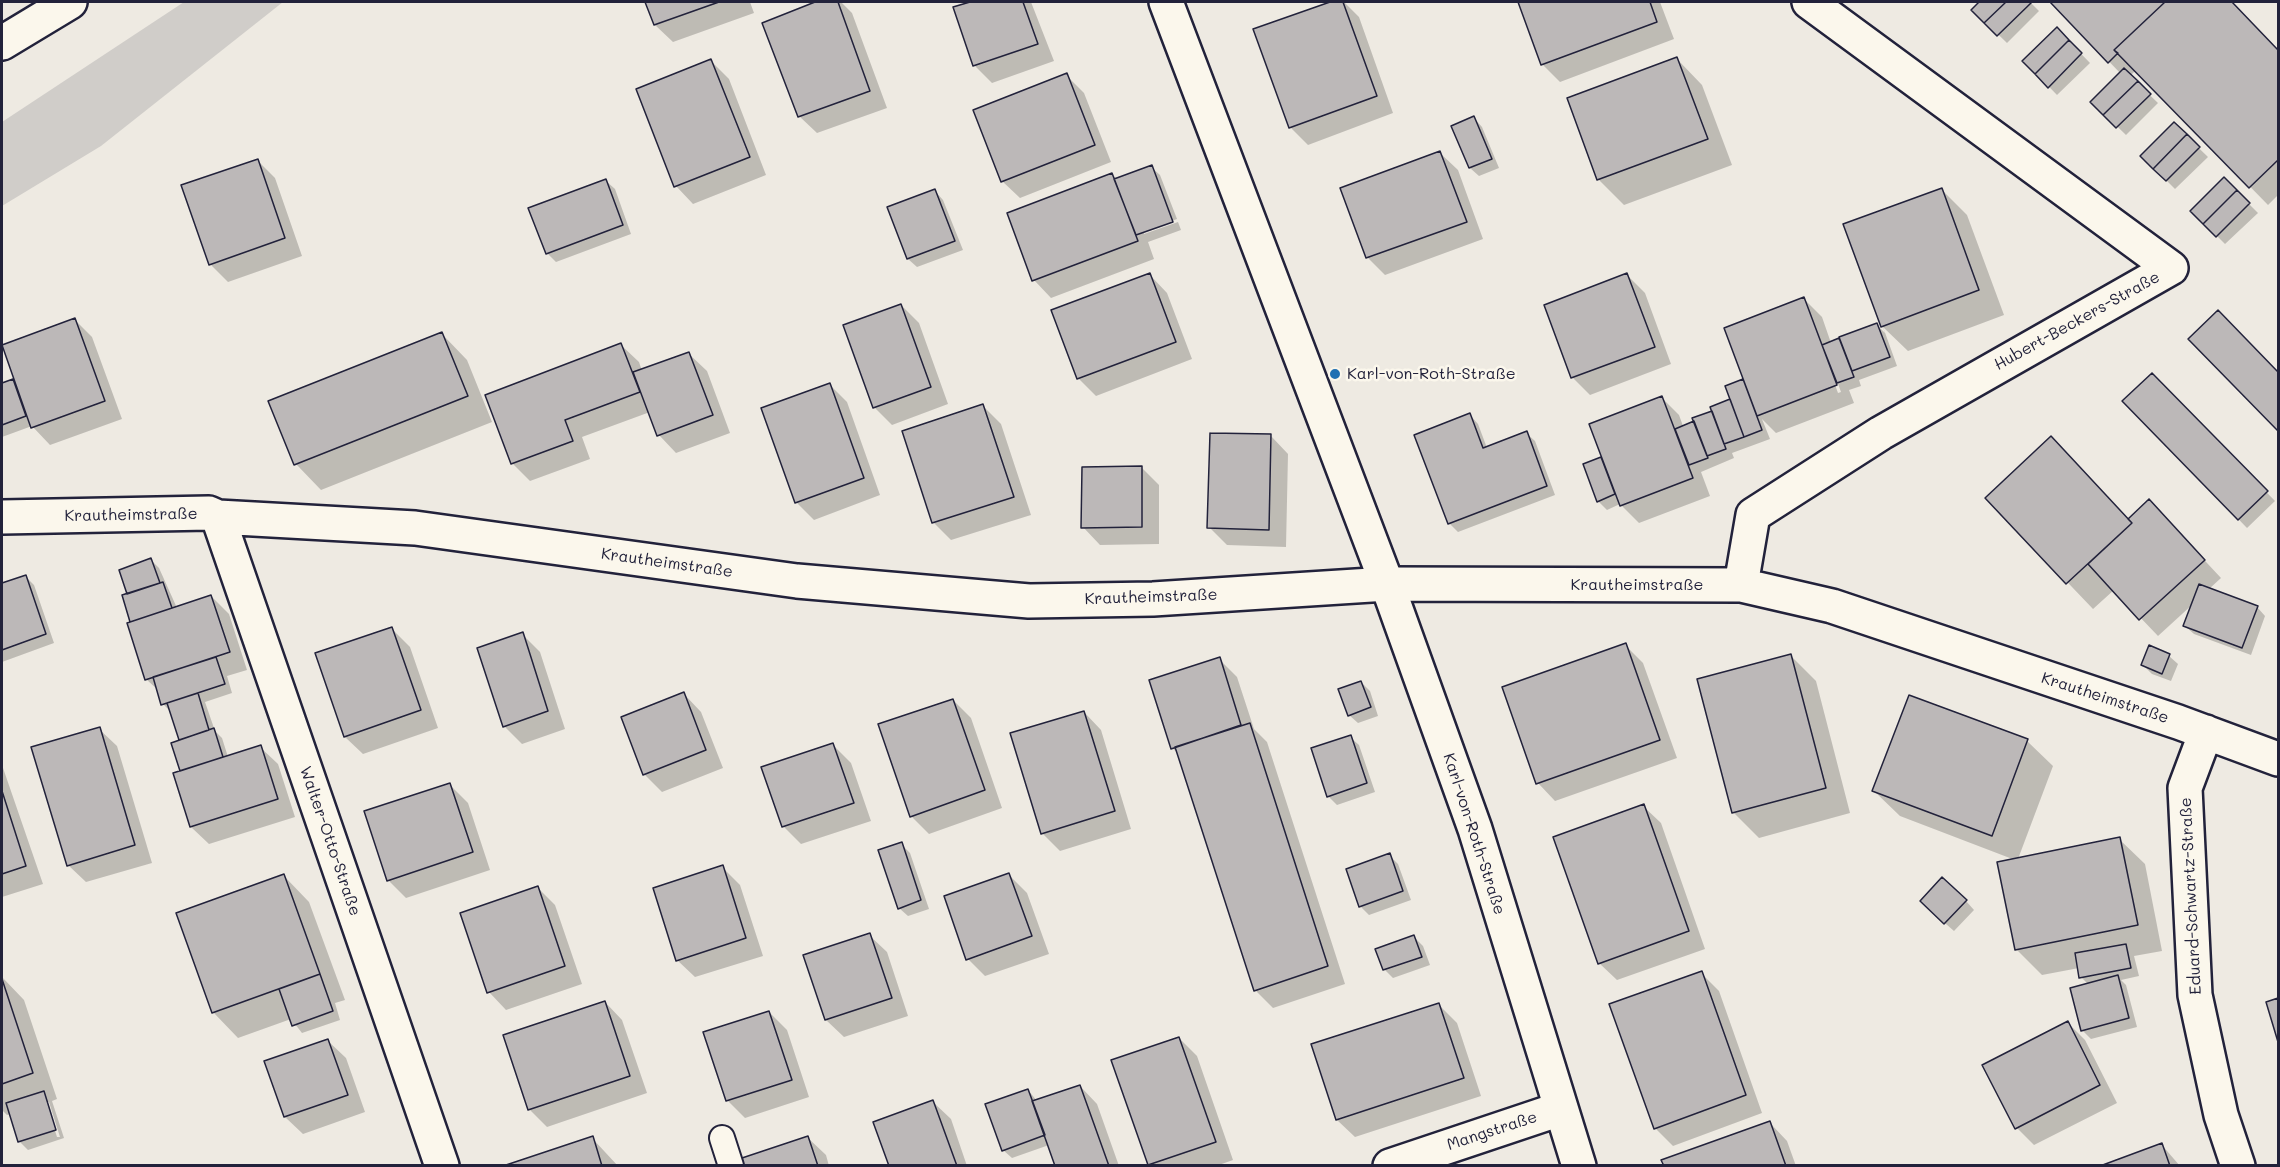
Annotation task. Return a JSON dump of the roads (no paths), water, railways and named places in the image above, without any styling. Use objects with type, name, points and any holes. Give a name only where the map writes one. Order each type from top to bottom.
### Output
[{"type":"street","points":[[2,43],[70,2]]},
{"type":"street","name":"Karl-von-Roth-Straße","points":[[1166,2],[1388,584],[1475,829],[1579,1166]]},
{"type":"street","name":"Hubert-Beckers-Straße","points":[[1741,585],[1753,515],[1891,427],[2171,268],[1809,2]]},
{"type":"street","name":"Krautheimstraße","points":[[2,517],[209,513],[218,517],[415,528],[797,581],[1029,601],[1153,599],[1388,584],[1741,585],[1832,606],[2206,732],[2278,759]]},
{"type":"street","name":"Walter-Otto-Straße","points":[[218,517],[442,1166]]},
{"type":"street","name":"Eduard-Schwartz-Straße","points":[[2206,732],[2185,788],[2195,995],[2221,1115],[2238,1166]]},
{"type":"street","name":"Mangstraße","points":[[1390,1166],[1560,1109]]},
{"type":"lane","points":[[722,1138],[731,1166]]},
{"type":"place","name":"Karl-von-Roth-Straße","points":[[1335,374]]}]
